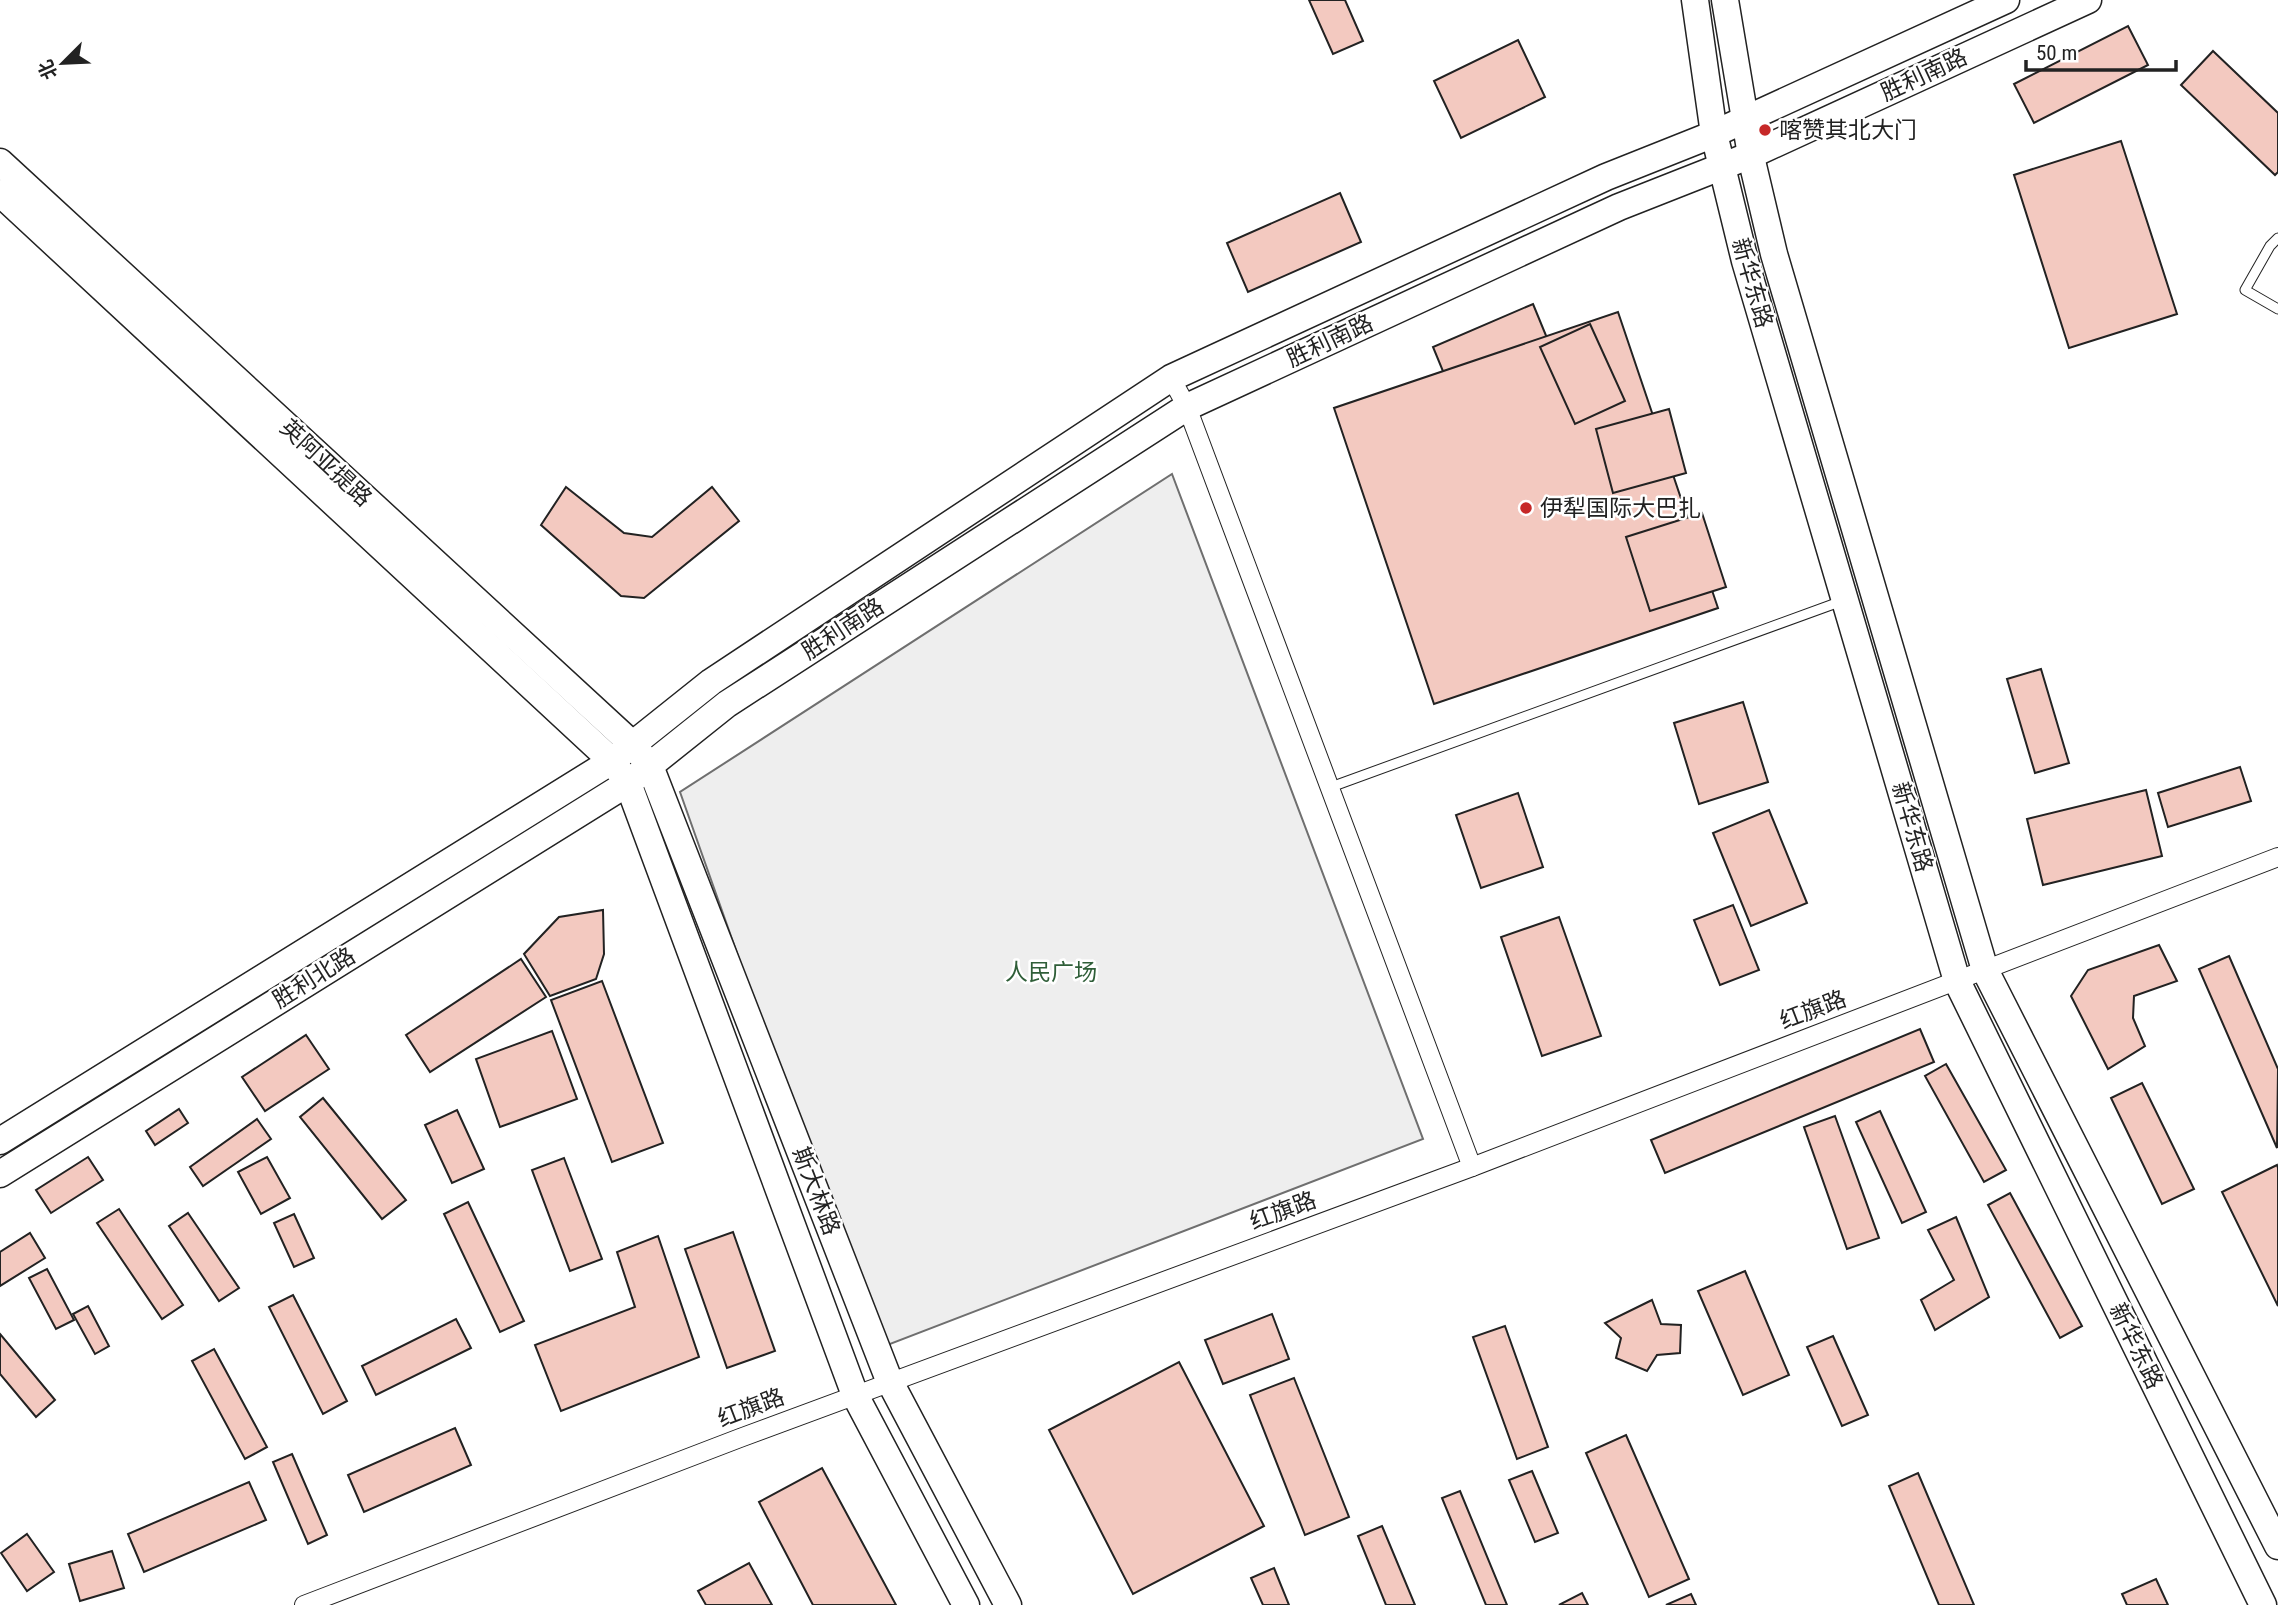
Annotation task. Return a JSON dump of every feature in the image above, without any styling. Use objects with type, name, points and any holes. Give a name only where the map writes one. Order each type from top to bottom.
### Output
[{"type":"main road","name":"新华东路","points":[[1695,0],[1714,134],[1745,261],[1957,981],[2263,1605]]},
{"type":"main road","name":"新华东路","points":[[1725,0],[1744,120],[1774,254],[1985,970],[2278,1546]]},
{"type":"main road","name":"胜利南路","points":[[612,761],[711,682],[1171,378],[1606,177],[1714,134],[2006,0]]},
{"type":"main road","name":"胜利南路","points":[[628,783],[727,704],[1187,407],[1619,207],[1751,155],[2088,0]]},
{"type":"main road","name":"英阿亚提路","points":[[0,162],[633,745],[650,766]]},
{"type":"main road","name":"英阿亚提路","points":[[0,193],[612,761],[628,783]]},
{"type":"main road","name":"胜利北路","points":[[0,1141],[612,761]]},
{"type":"main road","name":"斯大林路","points":[[650,766],[891,1382],[1008,1605]]},
{"type":"main road","name":"胜利北路","points":[[0,1174],[628,783]]},
{"type":"main road","name":"斯大林路","points":[[628,783],[855,1395],[966,1605]]},
{"type":"street","points":[[1171,378],[1187,407],[1472,1167]]},
{"type":"street","name":"红旗路","points":[[303,1605],[855,1395],[1472,1167],[2278,857]]},
{"type":"lane","points":[[2278,238],[2270,246],[2245,290],[2278,309]]},
{"type":"lane","points":[[1331,787],[1845,600]]},
{"type":"green space","name":"人民广场","points":[[1172,474],[1423,1139],[877,1349],[680,792]]},
{"type":"building","points":[[1309,0],[1345,0],[1363,41],[1333,54]]},
{"type":"building","points":[[2128,26],[2148,65],[2034,123],[2014,84]]},
{"type":"building","points":[[1518,40],[1545,97],[1461,138],[1434,81]]},
{"type":"building","points":[[2213,51],[2278,113],[2278,172],[2275,175],[2181,85]]},
{"type":"building","points":[[2121,141],[2177,314],[2069,348],[2014,175]]},
{"type":"building","points":[[1340,193],[1361,242],[1248,292],[1227,243]]},
{"type":"building","points":[[1533,304],[1547,338],[1447,381],[1433,347]]},
{"type":"building","name":"伊犁国际大巴扎","points":[[1618,312],[1718,608],[1434,704],[1334,408]]},
{"type":"building","points":[[1590,324],[1625,401],[1575,424],[1540,347]]},
{"type":"building","points":[[1669,409],[1686,473],[1613,493],[1596,429]]},
{"type":"building","points":[[566,487],[624,533],[652,537],[712,487],[739,521],[644,598],[621,596],[541,525]]},
{"type":"building","points":[[1702,513],[1726,587],[1650,611],[1626,537]]},
{"type":"building","points":[[2041,669],[2069,763],[2035,773],[2007,679]]},
{"type":"building","points":[[1743,702],[1768,782],[1699,804],[1674,723]]},
{"type":"building","points":[[2240,767],[2251,801],[2168,827],[2158,793]]},
{"type":"building","points":[[2146,790],[2162,856],[2043,885],[2027,819]]},
{"type":"building","points":[[1518,793],[1543,867],[1481,888],[1456,815]]},
{"type":"building","points":[[1769,810],[1807,903],[1751,926],[1713,833]]},
{"type":"building","points":[[1733,905],[1759,970],[1720,985],[1694,920]]},
{"type":"building","points":[[603,910],[604,954],[596,979],[550,996],[524,954],[559,917]]},
{"type":"building","points":[[1559,917],[1601,1036],[1542,1056],[1501,937]]},
{"type":"building","points":[[2159,945],[2177,981],[2134,996],[2133,1018],[2145,1046],[2108,1069],[2071,996],[2088,970]]},
{"type":"building","points":[[2229,956],[2278,1069],[2277,1148],[2199,969]]},
{"type":"building","points":[[521,959],[546,997],[430,1072],[406,1035]]},
{"type":"building","points":[[602,981],[663,1143],[612,1162],[551,1000]]},
{"type":"building","points":[[1920,1029],[1934,1062],[1665,1173],[1651,1140]]},
{"type":"building","points":[[552,1031],[577,1099],[500,1127],[476,1059]]},
{"type":"building","points":[[306,1035],[329,1069],[265,1111],[242,1077]]},
{"type":"building","points":[[1946,1064],[2006,1170],[1984,1182],[1925,1076]]},
{"type":"building","points":[[2142,1083],[2194,1189],[2162,1204],[2111,1098]]},
{"type":"building","points":[[323,1098],[406,1200],[382,1219],[300,1117]]},
{"type":"building","points":[[179,1109],[188,1123],[155,1145],[146,1131]]},
{"type":"building","points":[[457,1110],[484,1169],[452,1183],[425,1125]]},
{"type":"building","points":[[1880,1111],[1926,1212],[1902,1223],[1856,1122]]},
{"type":"building","points":[[1835,1116],[1879,1238],[1847,1249],[1804,1127]]},
{"type":"building","points":[[257,1119],[271,1139],[203,1186],[190,1167]]},
{"type":"building","points":[[88,1157],[103,1180],[51,1213],[36,1190]]},
{"type":"building","points":[[267,1157],[290,1198],[261,1214],[238,1172]]},
{"type":"building","points":[[564,1158],[602,1259],[570,1271],[532,1170]]},
{"type":"building","points":[[2277,1165],[2278,1168],[2278,1306],[2222,1192]]},
{"type":"building","points":[[2010,1193],[2082,1326],[2060,1338],[1988,1205]]},
{"type":"building","points":[[468,1202],[524,1321],[500,1332],[444,1214]]},
{"type":"building","points":[[119,1209],[183,1305],[162,1319],[97,1223]]},
{"type":"building","points":[[188,1213],[239,1288],[219,1301],[169,1226]]},
{"type":"building","points":[[294,1214],[314,1258],[294,1267],[274,1223]]},
{"type":"building","points":[[1956,1217],[1989,1297],[1935,1330],[1921,1300],[1954,1280],[1928,1230]]},
{"type":"building","points":[[733,1232],[775,1351],[727,1368],[685,1249]]},
{"type":"building","points":[[30,1233],[45,1258],[0,1286],[0,1252]]},
{"type":"building","points":[[658,1236],[699,1357],[561,1411],[535,1345],[635,1307],[617,1252]]},
{"type":"building","points":[[47,1269],[74,1320],[56,1329],[29,1278]]},
{"type":"building","points":[[1745,1271],[1789,1375],[1743,1395],[1698,1291]]},
{"type":"building","points":[[293,1295],[347,1401],[323,1414],[269,1307]]},
{"type":"building","points":[[1652,1300],[1661,1324],[1681,1325],[1680,1353],[1657,1355],[1647,1371],[1616,1358],[1621,1338],[1605,1323]]},
{"type":"building","points":[[88,1306],[109,1346],[95,1354],[73,1314]]},
{"type":"building","points":[[1272,1314],[1289,1359],[1223,1384],[1205,1340]]},
{"type":"building","points":[[456,1319],[471,1348],[376,1395],[362,1366]]},
{"type":"building","points":[[1505,1326],[1548,1447],[1517,1459],[1473,1337]]},
{"type":"building","points":[[0,1334],[55,1400],[36,1417],[0,1374]]},
{"type":"building","points":[[1833,1336],[1868,1415],[1842,1426],[1807,1347]]},
{"type":"building","points":[[214,1349],[267,1447],[245,1459],[192,1361]]},
{"type":"building","points":[[1179,1362],[1264,1526],[1133,1594],[1049,1430]]},
{"type":"building","points":[[1294,1378],[1349,1517],[1305,1535],[1250,1395]]},
{"type":"building","points":[[455,1428],[471,1465],[364,1512],[348,1475]]},
{"type":"building","points":[[1626,1435],[1689,1579],[1649,1597],[1586,1453]]},
{"type":"building","points":[[292,1454],[327,1535],[308,1544],[273,1462]]},
{"type":"building","points":[[822,1468],[896,1605],[813,1605],[759,1502]]},
{"type":"building","points":[[1532,1471],[1558,1533],[1535,1542],[1509,1480]]},
{"type":"building","points":[[1918,1473],[1974,1605],[1939,1605],[1889,1486]]},
{"type":"building","points":[[249,1482],[266,1520],[144,1572],[128,1534]]},
{"type":"building","points":[[1460,1491],[1507,1605],[1486,1605],[1442,1498]]},
{"type":"building","points":[[1382,1526],[1415,1605],[1386,1605],[1358,1536]]},
{"type":"building","points":[[27,1534],[54,1572],[27,1591],[1,1553]]},
{"type":"building","points":[[112,1551],[124,1588],[80,1601],[69,1564]]},
{"type":"building","points":[[749,1563],[772,1605],[706,1605],[698,1591]]},
{"type":"building","points":[[1274,1568],[1289,1605],[1263,1605],[1251,1578]]},
{"type":"building","points":[[2156,1579],[2168,1605],[2127,1605],[2122,1594]]},
{"type":"building","points":[[1582,1593],[1588,1605],[1559,1605]]},
{"type":"building","points":[[1691,1594],[1696,1605],[1666,1605]]},
{"type":"place","name":"喀赞其北大门","points":[[1765,130]]},
{"type":"place","name":"伊犁国际大巴扎","points":[[1526,508]]}]
